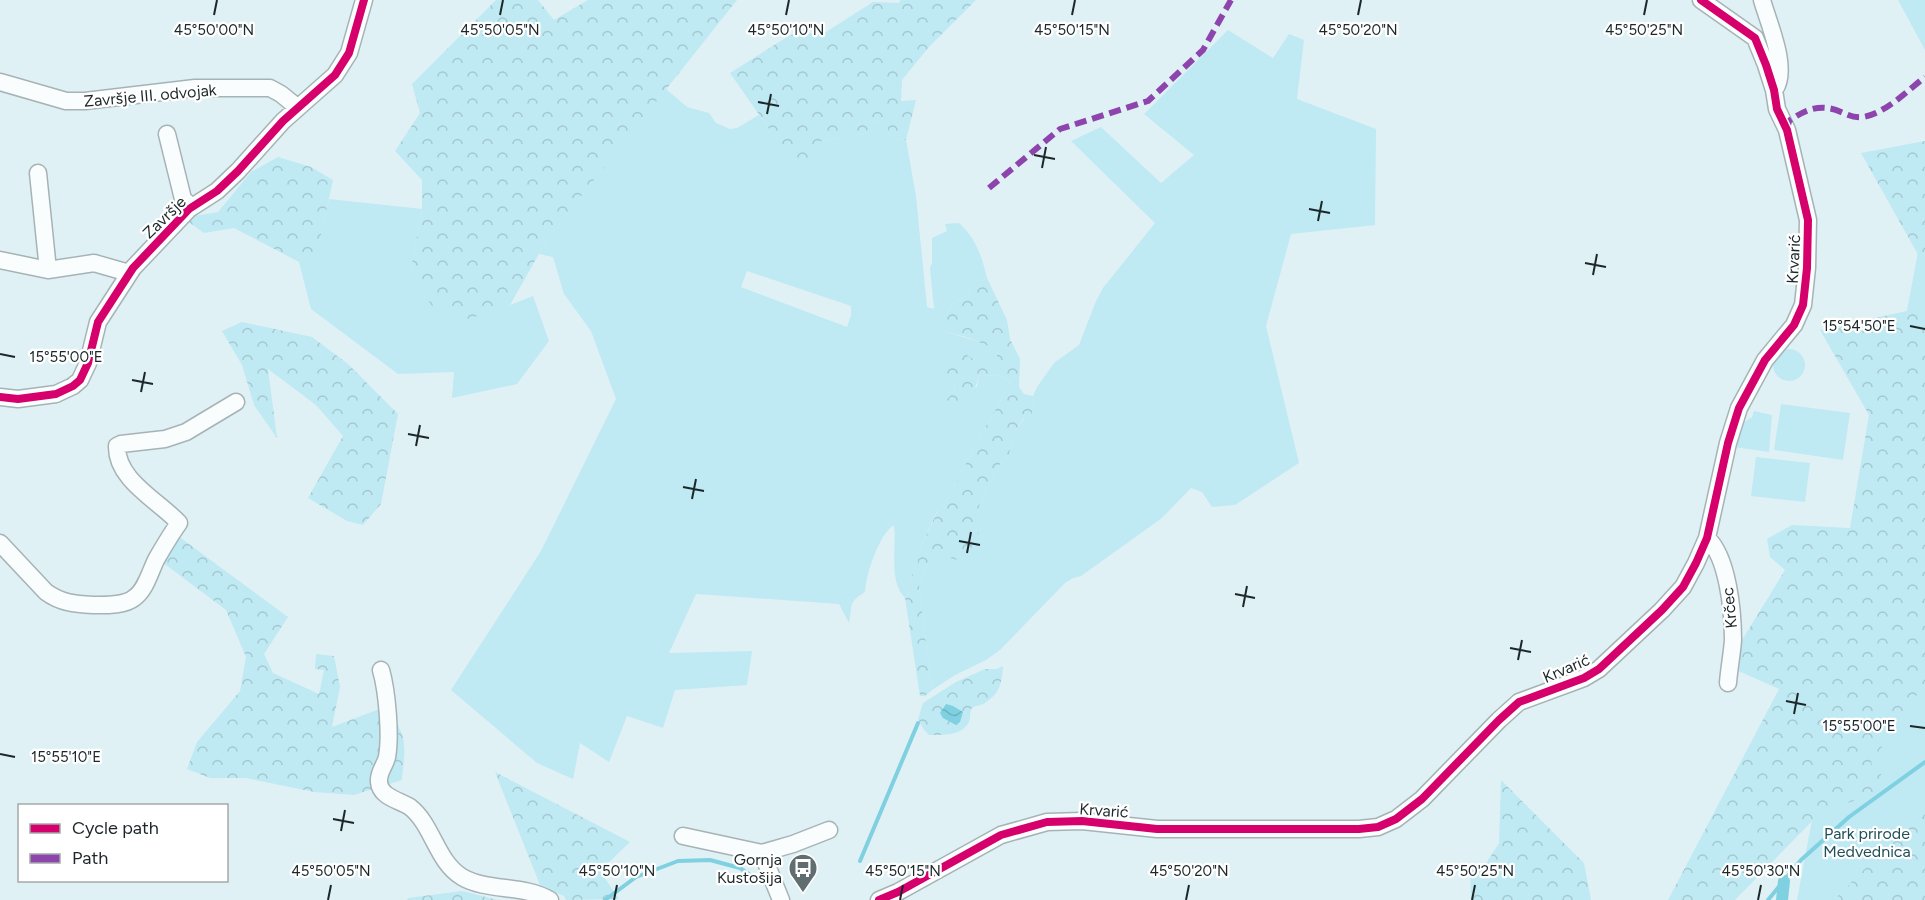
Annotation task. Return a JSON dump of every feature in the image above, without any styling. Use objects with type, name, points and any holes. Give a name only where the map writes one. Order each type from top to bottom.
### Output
[{"type":"street","name":"Završje","points":[[0,397],[18,399],[56,394],[74,386],[80,380],[88,363],[98,322],[129,273],[192,207],[217,190],[238,171],[297,107],[325,86],[349,52],[364,0]]},
{"type":"street","name":"Krvarić","points":[[879,900],[905,896],[1001,835],[1047,822],[1082,821],[1157,829],[1359,829],[1378,827],[1396,819],[1422,799],[1519,702],[1584,678],[1599,669],[1662,610],[1683,587],[1707,538],[1728,443],[1739,408],[1765,360],[1794,326],[1803,305],[1807,268],[1808,220],[1787,130],[1777,109],[1766,64],[1755,38],[1701,0]]},
{"type":"street","points":[[1762,0],[1780,67],[1778,84],[1774,90]]},
{"type":"street","name":"Završje III. odvojak","points":[[0,82],[66,101],[85,102],[195,88],[270,88],[281,93],[297,107]]},
{"type":"street","name":"Završje","points":[[167,134],[183,200],[192,207]]},
{"type":"street","points":[[38,173],[48,270]]},
{"type":"street","points":[[0,260],[48,270],[94,263],[129,273]]},
{"type":"street","points":[[0,543],[54,598],[70,604],[98,605],[123,603],[134,598],[144,585],[156,560],[179,523],[125,472],[117,453],[117,446],[165,439],[186,432],[236,402]]},
{"type":"street","name":"Krčec","points":[[1707,538],[1716,546],[1724,565],[1733,640],[1728,683]]},
{"type":"street","points":[[381,669],[386,689],[387,727],[387,758],[379,773],[379,784],[382,791],[410,808],[423,822],[451,868],[462,877],[482,884],[537,892],[550,900]]},
{"type":"street","points":[[683,836],[762,853],[830,830]]},
{"type":"street","points":[[762,853],[781,900]]},
{"type":"green space","points":[[496,0],[538,0],[554,20],[588,0],[737,0],[548,238],[510,305],[469,319],[432,306],[410,274],[422,209],[422,180],[395,151],[420,113],[412,84]]},
{"type":"green space","points":[[901,0],[976,0],[928,48],[902,80],[901,101],[916,100],[906,140],[889,137],[887,123],[875,120],[865,134],[817,142],[811,163],[800,163],[776,139],[730,73],[790,35],[826,32],[873,2],[898,3]]},
{"type":"green space","points":[[1898,0],[1925,0],[1925,50]]},
{"type":"green space","points":[[1228,30],[1273,58],[1289,34],[1304,40],[1297,99],[1376,129],[1375,225],[1291,234],[1266,326],[1299,463],[1235,505],[1212,507],[1202,492],[1191,488],[1162,518],[1081,576],[1065,583],[1000,650],[932,690],[919,587],[932,553],[985,518],[978,515],[979,506],[1001,462],[1009,454],[1015,431],[1034,405],[1033,396],[1037,387],[1054,363],[1079,345],[1103,288],[1155,223],[1071,141],[1101,127],[1161,183],[1194,155],[1144,114]]},
{"type":"green space","points":[[666,89],[687,107],[709,113],[716,123],[730,129],[737,128],[759,115],[776,139],[811,163],[816,142],[865,134],[875,120],[887,122],[889,137],[906,140],[916,196],[927,307],[934,309],[930,268],[932,238],[947,231],[945,224],[959,223],[970,235],[980,255],[987,278],[976,281],[965,296],[953,303],[947,313],[942,331],[998,350],[996,361],[984,363],[973,359],[954,379],[953,395],[977,387],[979,376],[999,376],[1010,383],[946,503],[937,511],[918,553],[918,561],[913,569],[908,595],[905,598],[900,591],[895,573],[894,525],[878,545],[865,592],[853,602],[849,623],[839,604],[696,594],[669,653],[752,651],[747,685],[675,690],[663,728],[627,716],[609,762],[580,743],[573,779],[537,763],[451,690],[541,551],[616,399],[591,331],[564,294],[553,257],[539,254],[548,238]],"holes":[[[747,271],[851,306],[847,327],[741,287]]]},
{"type":"green space","points":[[1925,141],[1925,267],[1861,153]]},
{"type":"green space","points":[[278,157],[311,167],[333,180],[318,248],[299,262],[234,228],[204,233],[183,218],[218,212],[251,172]]},
{"type":"green space","points":[[329,199],[422,209],[410,274],[510,305],[533,296],[549,341],[517,384],[452,398],[454,372],[398,374],[311,309],[299,262],[318,247]]},
{"type":"green space","name":"Park prirode Medvednica","points":[[1925,214],[1925,900],[1797,900]]},
{"type":"green space","points":[[987,278],[1007,320],[1010,339],[1020,359],[1019,387],[1024,394],[1033,396],[1034,405],[1031,415],[1023,419],[1015,431],[1009,454],[1001,462],[979,506],[978,515],[985,518],[965,562],[932,553],[919,587],[932,690],[925,696],[920,696],[905,598],[908,595],[913,569],[938,510],[946,503],[1010,383],[999,376],[979,376],[973,392],[967,399],[953,407],[948,405],[947,399],[952,395],[955,387],[949,376],[941,369],[945,358],[964,353],[987,363],[996,360],[998,350],[966,337],[942,331],[939,318],[947,313],[953,303],[965,296],[976,281]]},
{"type":"green space","points":[[1925,307],[1925,683],[1871,763],[1887,781],[1871,796],[1823,810],[1735,900],[1668,900],[1779,689],[1734,669],[1739,645],[1785,570],[1770,557],[1767,539],[1792,525],[1850,528],[1869,415],[1820,330]]},
{"type":"green space","points":[[242,322],[312,337],[348,364],[398,414],[381,504],[363,525],[347,521],[308,498],[343,436],[316,405],[268,369],[277,438],[254,405],[242,365],[222,331]]},
{"type":"green space","points":[[1789,349],[1800,354],[1805,365],[1800,376],[1789,381],[1778,376],[1773,365],[1778,354]]},
{"type":"green space","points":[[1781,404],[1850,413],[1843,460],[1774,450]]},
{"type":"green space","points":[[1754,411],[1772,415],[1769,452],[1734,447],[1743,423],[1752,417]]},
{"type":"green space","points":[[1756,457],[1810,463],[1805,502],[1751,496]]},
{"type":"green space","points":[[174,533],[288,617],[264,654],[273,673],[319,694],[324,670],[315,669],[316,654],[334,656],[340,687],[332,727],[382,708],[391,717],[404,740],[402,780],[354,795],[314,792],[246,778],[210,778],[187,769],[197,742],[240,691],[246,657],[226,610],[158,559]]},
{"type":"green space","points":[[1003,666],[1001,683],[997,691],[984,704],[972,708],[966,727],[946,735],[929,735],[924,730],[918,719],[923,703],[956,682],[985,669],[997,669]]},
{"type":"green space","points":[[495,772],[630,842],[600,871],[619,899],[566,900],[564,896],[540,885]]},
{"type":"green space","points":[[1501,780],[1584,863],[1591,900],[1471,900],[1470,867],[1482,870],[1499,843]]},
{"type":"green space","points":[[1925,808],[1925,900],[1834,900]]},
{"type":"green space","points":[[462,891],[498,900],[407,900],[408,898]]},
{"type":"water","points":[[946,704],[963,712],[960,722],[956,725],[943,718],[940,713]]},
{"type":"waterway","points":[[860,861],[918,723]]},
{"type":"waterway","points":[[1768,900],[1801,860],[1849,817],[1925,762]]},
{"type":"waterway","points":[[605,900],[636,877],[678,861],[710,860],[740,868],[760,882]]},
{"type":"waterway","points":[[1782,900],[1784,881]]},
{"type":"marked path","points":[[989,188],[1060,129],[1148,101],[1203,50],[1231,0]]},
{"type":"marked path","points":[[1787,130],[1789,121],[1801,113],[1814,109],[1834,109],[1857,117],[1872,115],[1896,101],[1925,77]]},
{"type":"cycle path","points":[[0,397],[18,399],[56,394],[80,380],[88,363],[98,322],[133,268],[189,209],[217,191],[283,121],[335,75],[349,53],[364,0]]},
{"type":"cycle path","points":[[879,900],[898,892],[1001,835],[1047,822],[1082,821],[1157,829],[1359,829],[1378,827],[1396,819],[1422,799],[1519,702],[1584,678],[1599,669],[1662,610],[1683,587],[1707,538],[1728,443],[1739,408],[1765,360],[1794,325],[1803,305],[1807,268],[1808,220],[1787,130],[1777,109],[1766,65],[1755,38],[1701,0]]},
{"type":"place","name":"Gornja Kustošija","points":[[803,894]]}]
